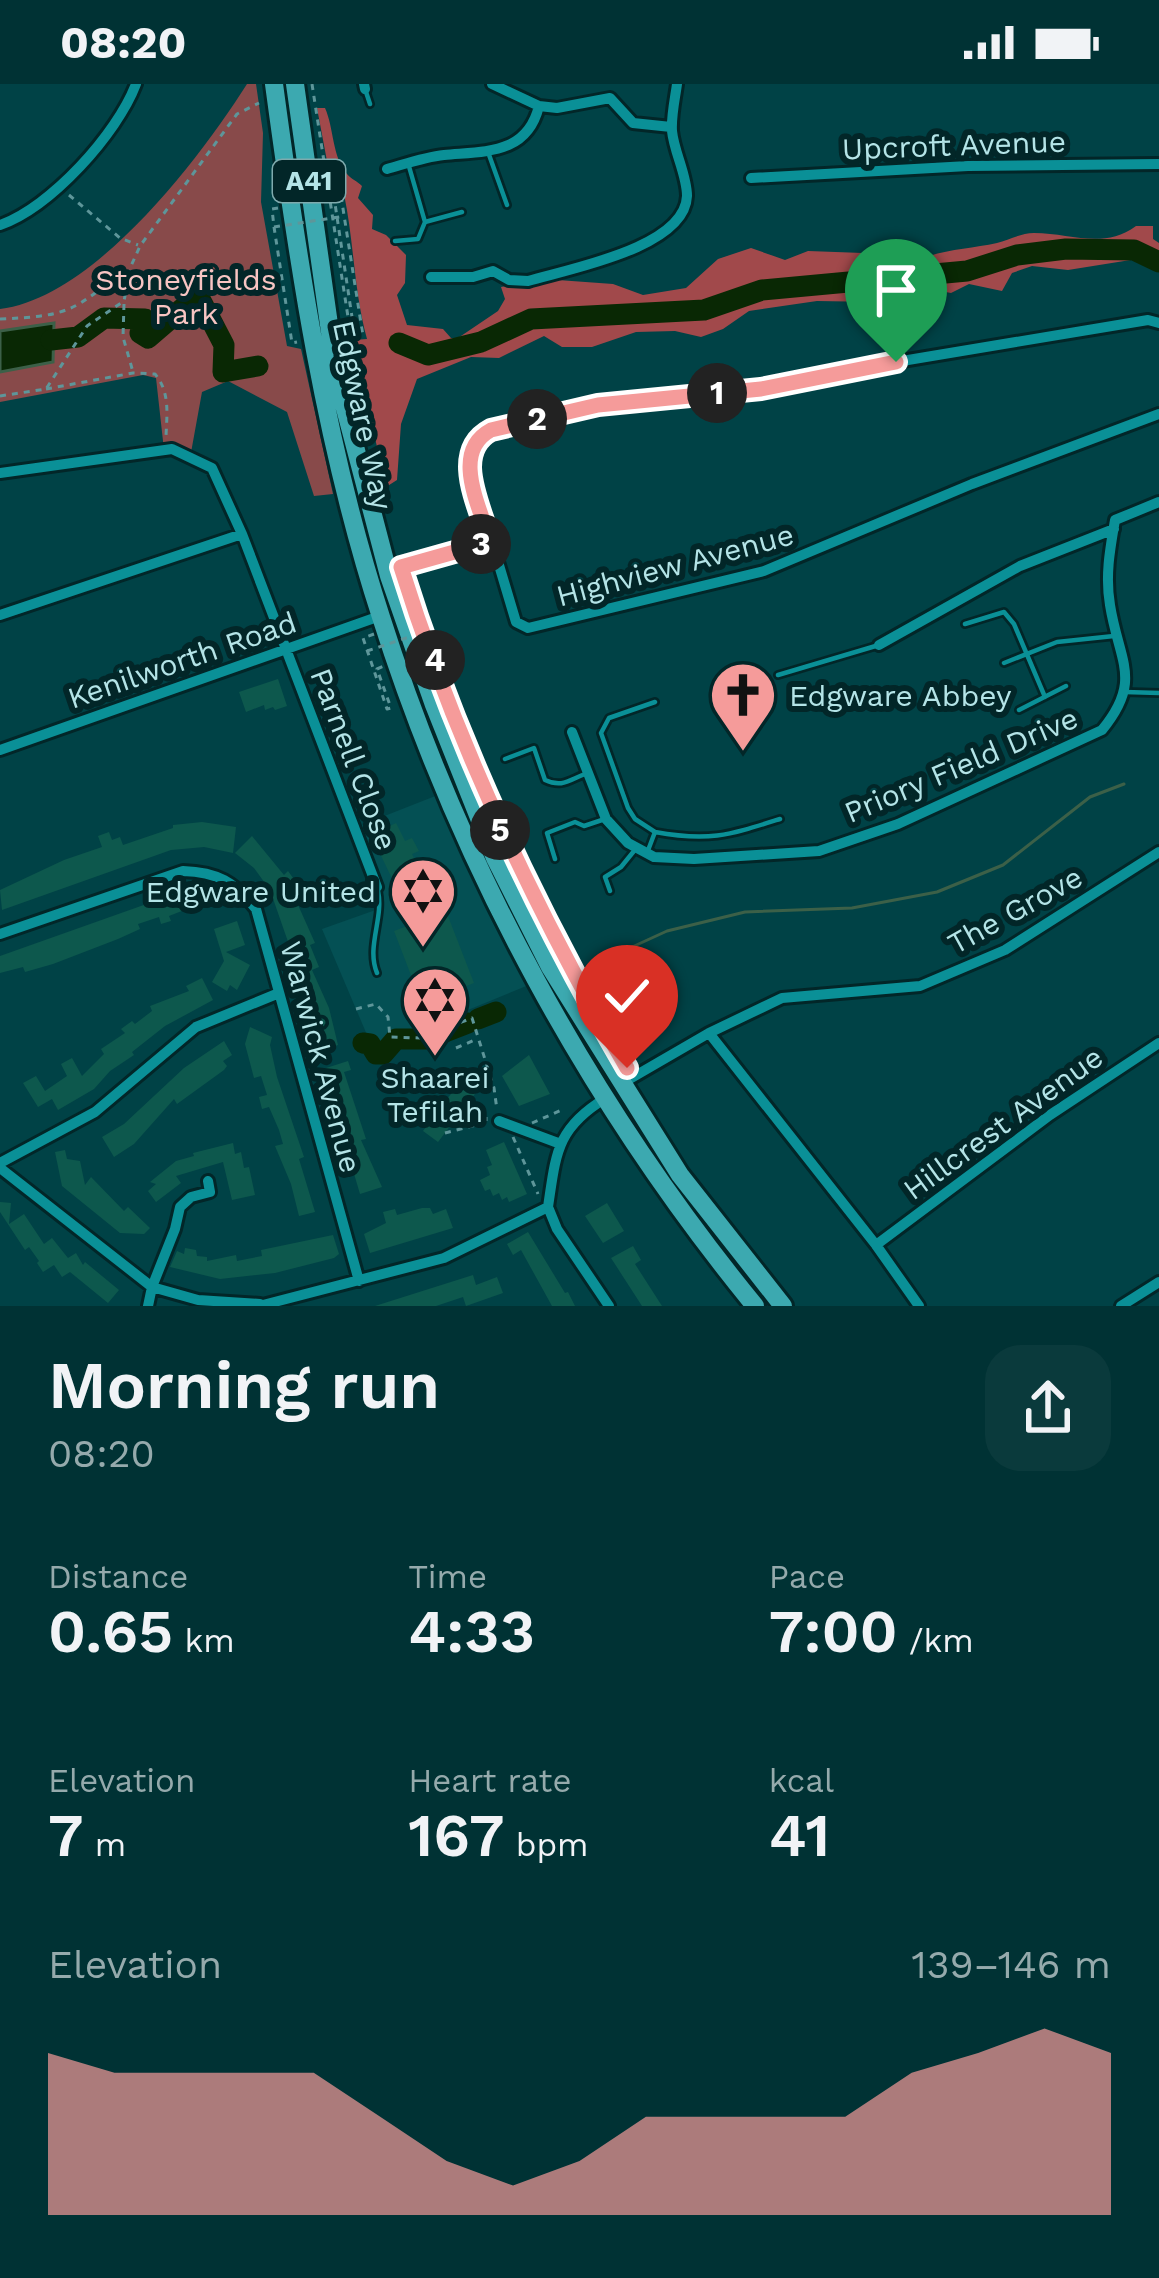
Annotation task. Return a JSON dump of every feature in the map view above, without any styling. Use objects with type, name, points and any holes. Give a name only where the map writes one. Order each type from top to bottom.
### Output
[{"type":"highway","name":"Edgware Way","points":[[295,84],[336,374],[389,576],[434,706],[495,858],[550,967],[680,1175],[783,1306]]},
{"type":"highway","name":"Edgware Way","points":[[270,92],[321,378],[380,616],[478,863],[536,982],[606,1098],[706,1247],[754,1306]]},
{"type":"street","points":[[0,225],[25,214],[59,187],[121,114],[136,84]]},
{"type":"street","points":[[492,84],[539,106],[610,98],[633,123],[671,127]]},
{"type":"street","points":[[486,255],[493,271],[508,280],[528,281],[645,244],[670,230],[687,196],[671,127],[677,84]]},
{"type":"street","points":[[387,170],[438,155],[488,152],[521,140],[532,128],[539,106]]},
{"type":"street","name":"Upcroft Avenue","points":[[751,178],[968,166],[1159,164]]},
{"type":"street","points":[[431,277],[473,277],[493,271]]},
{"type":"street","points":[[389,576],[401,567],[490,542],[467,458],[477,438],[491,430],[598,405],[761,389],[1148,320],[1159,323]]},
{"type":"street","name":"Highview Avenue","points":[[490,542],[516,622],[528,628],[764,571],[972,484],[1159,414]]},
{"type":"street","points":[[0,472],[167,450]]},
{"type":"street","name":"Parnell Close","points":[[167,450],[212,468],[377,887]]},
{"type":"street","points":[[1125,692],[1126,674],[1109,604],[1107,563],[1115,520],[1159,502]]},
{"type":"street","points":[[879,645],[1020,566],[1114,529]]},
{"type":"street","points":[[0,615],[242,535]]},
{"type":"street","name":"Kenilworth Road","points":[[0,750],[380,616]]},
{"type":"street","name":"Priory Field Drive","points":[[642,850],[694,860],[819,851],[898,824],[1102,730],[1124,704],[1125,692]]},
{"type":"street","points":[[572,732],[606,819],[642,850]]},
{"type":"street","name":"The Grove","points":[[621,1084],[782,998],[920,986],[1005,950],[1159,852]]},
{"type":"street","name":"Warwick Avenue","points":[[0,934],[183,871],[211,872],[238,886],[256,909],[359,1281]]},
{"type":"street","points":[[278,993],[196,1027],[95,1112],[0,1165],[152,1287],[198,1300],[260,1305],[444,1258],[548,1207]]},
{"type":"street","points":[[710,1033],[919,1306]]},
{"type":"street","name":"Hillcrest Avenue","points":[[876,1245],[1050,1115],[1159,1043]]},
{"type":"street","points":[[606,1098],[573,1123],[558,1143],[548,1207],[557,1229],[609,1306]]},
{"type":"street","points":[[498,1122],[558,1143]]},
{"type":"street","points":[[148,1306],[180,1207],[191,1196],[210,1192],[208,1181]]},
{"type":"street","points":[[1121,1306],[1159,1282]]},
{"type":"lane","points":[[365,87],[370,104]]},
{"type":"lane","points":[[488,152],[507,205]]},
{"type":"lane","points":[[395,241],[418,239],[425,222],[408,164]]},
{"type":"lane","points":[[425,222],[462,212]]},
{"type":"lane","points":[[965,624],[1004,612],[1045,697]]},
{"type":"lane","points":[[1004,663],[1075,638],[1117,636]]},
{"type":"lane","points":[[778,675],[879,645]]},
{"type":"lane","points":[[1018,710],[1066,686]]},
{"type":"lane","points":[[1125,692],[1159,694]]},
{"type":"lane","points":[[655,702],[609,718],[601,733],[635,819],[656,832],[696,840],[780,819]]},
{"type":"lane","points":[[505,759],[534,748],[545,780],[554,784],[588,772]]},
{"type":"lane","points":[[555,859],[547,833],[575,822],[584,826],[606,819]]},
{"type":"lane","points":[[610,891],[605,877],[642,850],[656,832]]},
{"type":"lane","points":[[377,887],[380,903],[372,962],[377,973]]},
{"type":"path","points":[[312,84],[337,225],[345,270],[355,337],[363,336],[345,216],[341,196],[334,197],[337,225],[351,350],[367,431]]},
{"type":"path","points":[[133,373],[123,329],[124,301],[140,246],[236,114],[270,92]]},
{"type":"path","points":[[59,187],[119,238],[140,246]]},
{"type":"path","points":[[272,209],[292,343],[297,342]]},
{"type":"path","points":[[274,227],[345,216]]},
{"type":"path","points":[[0,319],[51,317],[72,311],[131,266]]},
{"type":"path","points":[[46,388],[87,326],[124,301]]},
{"type":"path","points":[[0,396],[133,373],[155,374],[163,384],[167,404],[167,450]]},
{"type":"path","points":[[426,640],[434,644],[448,689],[454,688],[429,621],[418,623],[446,699]]},
{"type":"path","points":[[367,651],[433,629]]},
{"type":"path","points":[[370,635],[363,638],[387,709],[391,708],[378,671],[385,665]]},
{"type":"path","points":[[356,1009],[376,1004],[388,1017],[390,1036],[421,1038],[472,1018],[494,1088],[498,1122],[548,1207]]},
{"type":"path","points":[[456,1048],[478,1039]]},
{"type":"path","points":[[468,1102],[498,1122]]},
{"type":"path","points":[[529,1132],[529,1125],[563,1109]]},
{"type":"path","points":[[445,1133],[498,1122]]},
{"type":"shaded area","points":[[317,108],[325,108],[342,167],[362,186],[358,198],[373,215],[372,229],[386,235],[406,255],[405,283],[397,295],[407,325],[443,329],[451,338],[458,338],[498,311],[505,299],[501,287],[544,279],[613,284],[643,295],[686,288],[718,259],[751,248],[785,260],[808,251],[863,253],[875,267],[888,269],[890,287],[878,302],[817,301],[749,311],[701,337],[675,331],[636,332],[592,347],[562,347],[544,336],[499,358],[471,357],[417,379],[401,424],[397,480],[386,487],[353,340],[367,339],[344,194],[333,193]]},
{"type":"shaded area","points":[[1136,226],[1153,226],[1159,269],[1143,258],[1068,270],[1032,266],[1012,273],[1002,291],[969,284],[951,293],[907,285],[904,269],[937,254],[1029,233],[1099,239]]},
{"type":"shaded area","points":[[54,323],[53,362],[0,372],[0,331]]},
{"type":"shaded area","points":[[448,791],[536,982],[373,1049],[322,929],[384,907],[354,828]]},
{"type":"green space","name":"Stoneyfields Park","points":[[247,84],[256,84],[263,133],[261,202],[287,346],[301,349],[333,494],[314,496],[287,412],[228,381],[202,392],[190,458],[164,450],[156,378],[143,375],[0,402],[0,309],[35,299],[71,280],[106,253],[172,186]]},
{"type":"building","points":[[278,679],[287,706],[265,710],[264,705],[246,712],[239,692]]},
{"type":"building","points":[[202,822],[236,827],[233,853],[204,847],[171,850],[2,910],[0,890],[102,847],[98,836],[109,832],[112,840],[120,837],[123,845],[173,825]]},
{"type":"building","points":[[396,823],[405,841],[412,838],[419,851],[412,854],[424,879],[398,891],[371,835]]},
{"type":"building","points":[[252,836],[284,875],[288,871],[296,882],[290,887],[315,943],[310,945],[319,967],[312,970],[329,1008],[338,1045],[320,1051],[270,890],[235,853]]},
{"type":"building","points":[[186,890],[192,907],[169,916],[171,921],[161,924],[159,917],[53,964],[0,973],[0,956]]},
{"type":"building","points":[[446,911],[474,983],[422,1004],[394,931]]},
{"type":"building","points":[[237,921],[245,945],[226,952],[250,965],[237,990],[230,985],[227,991],[212,982],[224,961],[214,929]]},
{"type":"building","points":[[202,978],[213,1000],[165,1026],[94,1089],[58,1110],[52,1099],[38,1107],[23,1083],[36,1076],[45,1091],[67,1076],[61,1064],[72,1058],[82,1076],[104,1054],[101,1049],[125,1033],[121,1029],[152,1011],[150,1006],[189,991],[186,986]]},
{"type":"building","points":[[250,1027],[272,1037],[277,1077],[304,1157],[299,1159],[315,1212],[299,1216],[275,1146],[283,1144],[279,1130],[269,1107],[262,1109],[259,1097],[267,1095],[261,1076],[254,1078],[245,1044]]},
{"type":"building","points":[[224,1041],[232,1055],[223,1061],[224,1070],[177,1104],[174,1099],[134,1144],[114,1157],[102,1137]]},
{"type":"building","points":[[529,1055],[550,1094],[519,1106],[502,1076]]},
{"type":"building","points":[[348,1061],[351,1070],[344,1072],[366,1139],[361,1140],[382,1187],[360,1194],[323,1069]]},
{"type":"building","points":[[466,1074],[481,1086],[438,1142],[423,1131]]},
{"type":"building","points":[[504,1142],[527,1194],[509,1202],[499,1193],[493,1196],[490,1189],[485,1191],[480,1180],[490,1175],[487,1167],[492,1165],[486,1150]]},
{"type":"building","points":[[233,1143],[235,1154],[241,1152],[244,1168],[249,1167],[255,1195],[232,1200],[223,1162],[176,1176],[181,1183],[156,1202],[148,1191],[156,1184],[150,1182],[176,1161]]},
{"type":"building","points":[[65,1150],[67,1159],[80,1161],[85,1185],[91,1177],[124,1211],[128,1207],[150,1228],[144,1234],[120,1233],[62,1186],[55,1152]]},
{"type":"building","points":[[0,1202],[11,1203],[9,1224],[24,1214],[44,1244],[52,1238],[68,1258],[76,1253],[83,1265],[85,1262],[119,1290],[108,1303],[70,1272],[62,1277],[54,1265],[43,1272],[0,1212]]},
{"type":"building","points":[[607,1203],[624,1231],[603,1243],[585,1216]]},
{"type":"building","points":[[430,1208],[433,1214],[446,1209],[453,1228],[370,1253],[364,1234],[386,1223],[383,1212],[395,1209],[397,1215]]},
{"type":"building","points":[[528,1232],[575,1306],[552,1306],[521,1250],[513,1255],[507,1244]]},
{"type":"building","points":[[333,1235],[339,1254],[334,1258],[275,1273],[220,1279],[170,1267],[177,1251],[184,1254],[185,1248],[196,1250],[207,1261],[236,1255],[237,1261],[262,1256],[261,1250]]},
{"type":"building","points":[[633,1246],[641,1260],[635,1264],[662,1306],[642,1306],[611,1258]]},
{"type":"building","points":[[473,1275],[476,1285],[497,1277],[503,1293],[466,1306],[463,1297],[436,1306],[375,1306]]},
{"type":"waterway","points":[[399,343],[428,355],[481,342],[531,319],[704,310],[762,290],[967,271],[1017,255],[1066,249],[1134,250],[1159,262]]},
{"type":"waterway","points":[[51,340],[78,337],[104,318],[145,319],[140,333],[148,338],[198,295],[224,345],[223,372],[258,366]]},
{"type":"waterway","points":[[619,953],[667,931],[745,912],[852,908],[937,892],[1003,865],[1090,797],[1124,784]]},
{"type":"waterway","points":[[478,1019],[496,1012]]},
{"type":"waterway","points":[[363,1043],[383,1054],[396,1039],[427,1039],[468,1023]]},
{"type":"place","name":"Edgware Abbey","points":[[743,754]]},
{"type":"place","name":"Edgware United","points":[[423,950]]},
{"type":"place","name":"Shaarei Tefilah","points":[[435,1059]]},
{"type":"route","points":[[627,1068],[558,949],[509,851],[446,699],[401,567],[490,542],[467,458],[477,438],[491,430],[598,405],[789,385],[896,362]]}]
